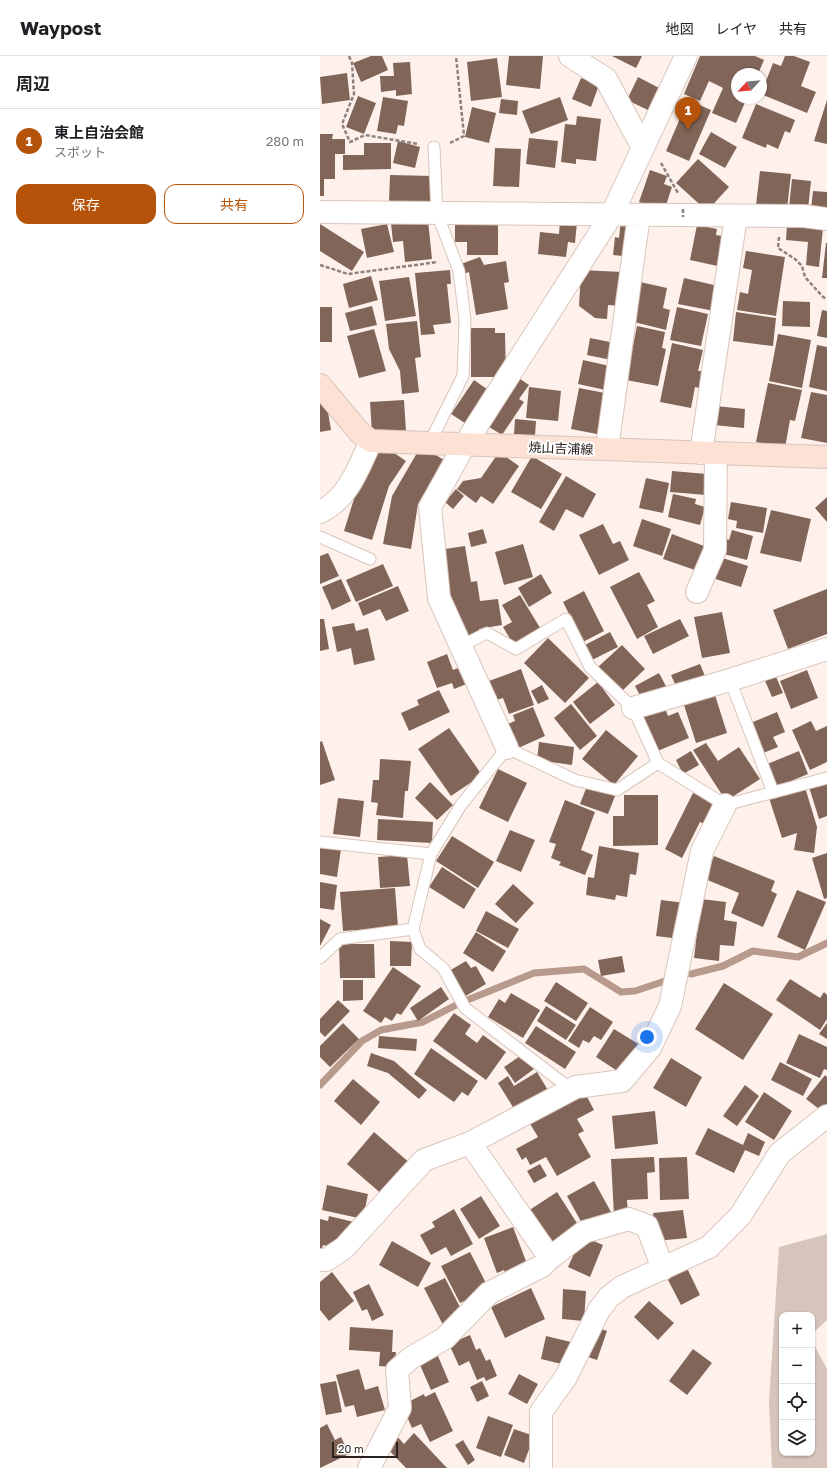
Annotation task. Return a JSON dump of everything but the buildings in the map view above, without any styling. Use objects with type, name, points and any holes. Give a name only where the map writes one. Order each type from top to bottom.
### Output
[{"type":"main road","points":[[320,385],[360,433],[371,441]]},
{"type":"main road","name":"焼山吉浦線","points":[[371,441],[827,457]]},
{"type":"street","points":[[570,56],[606,79],[643,148]]},
{"type":"street","points":[[507,748],[439,598],[430,507],[465,444],[612,214],[686,56]]},
{"type":"street","points":[[320,212],[781,216],[827,219]]},
{"type":"street","points":[[606,449],[639,215]]},
{"type":"street","points":[[697,592],[715,550],[709,453],[736,216]]},
{"type":"street","points":[[320,512],[328,508],[349,488],[371,441]]},
{"type":"street","points":[[633,708],[730,680],[827,649]]},
{"type":"street","points":[[320,1260],[326,1260],[344,1248],[424,1160],[470,1143],[572,1090],[622,1081],[650,1048],[670,1006],[702,851],[725,805]]},
{"type":"street","points":[[541,1468],[541,1412],[566,1377],[599,1310],[609,1297],[622,1287],[709,1247],[740,1216],[780,1153],[827,1116]]},
{"type":"street","points":[[470,1143],[550,1258]]},
{"type":"street","points":[[369,1468],[400,1408],[397,1370],[411,1358],[445,1338],[488,1293],[542,1266],[584,1232],[629,1219],[647,1226],[663,1269]]},
{"type":"lane","points":[[430,442],[463,376],[465,320],[459,271],[437,213],[434,147]]},
{"type":"lane","points":[[320,536],[370,559]]},
{"type":"lane","points":[[461,646],[488,633],[516,648],[566,619],[590,667],[633,708],[658,763],[725,805],[827,778]]},
{"type":"lane","points":[[730,680],[773,792]]},
{"type":"lane","points":[[572,1090],[465,1008],[443,968],[420,949],[413,929],[431,854],[461,804],[507,748],[575,780],[618,790],[658,763]]},
{"type":"lane","points":[[320,842],[431,854]]},
{"type":"lane","points":[[320,958],[340,939],[413,929]]},
{"type":"path","points":[[349,56],[352,63],[354,94],[342,124],[350,142],[365,135],[434,147],[451,143],[464,136],[456,56]]},
{"type":"path","points":[[643,148],[660,162],[677,188],[679,195]]},
{"type":"path","points":[[681,202],[683,217]]},
{"type":"path","points":[[781,216],[778,248],[795,259],[802,266],[805,276],[823,297],[827,299]]},
{"type":"path","points":[[320,265],[348,274],[454,259]]},
{"type":"shaded area","points":[[827,1234],[827,1320],[815,1331],[815,1312],[779,1312],[779,1456],[815,1456],[815,1347],[827,1369],[827,1468],[772,1468],[769,1401],[779,1247]]},
{"type":"waterway","points":[[691,974],[723,966],[753,951],[798,957],[827,943]]},
{"type":"waterway","points":[[320,1085],[362,1041],[381,1030],[423,1022],[460,1003],[534,973],[584,969],[621,992],[635,991],[668,980]]},
{"type":"place","name":"東上自治会館","points":[[688,130]]}]
